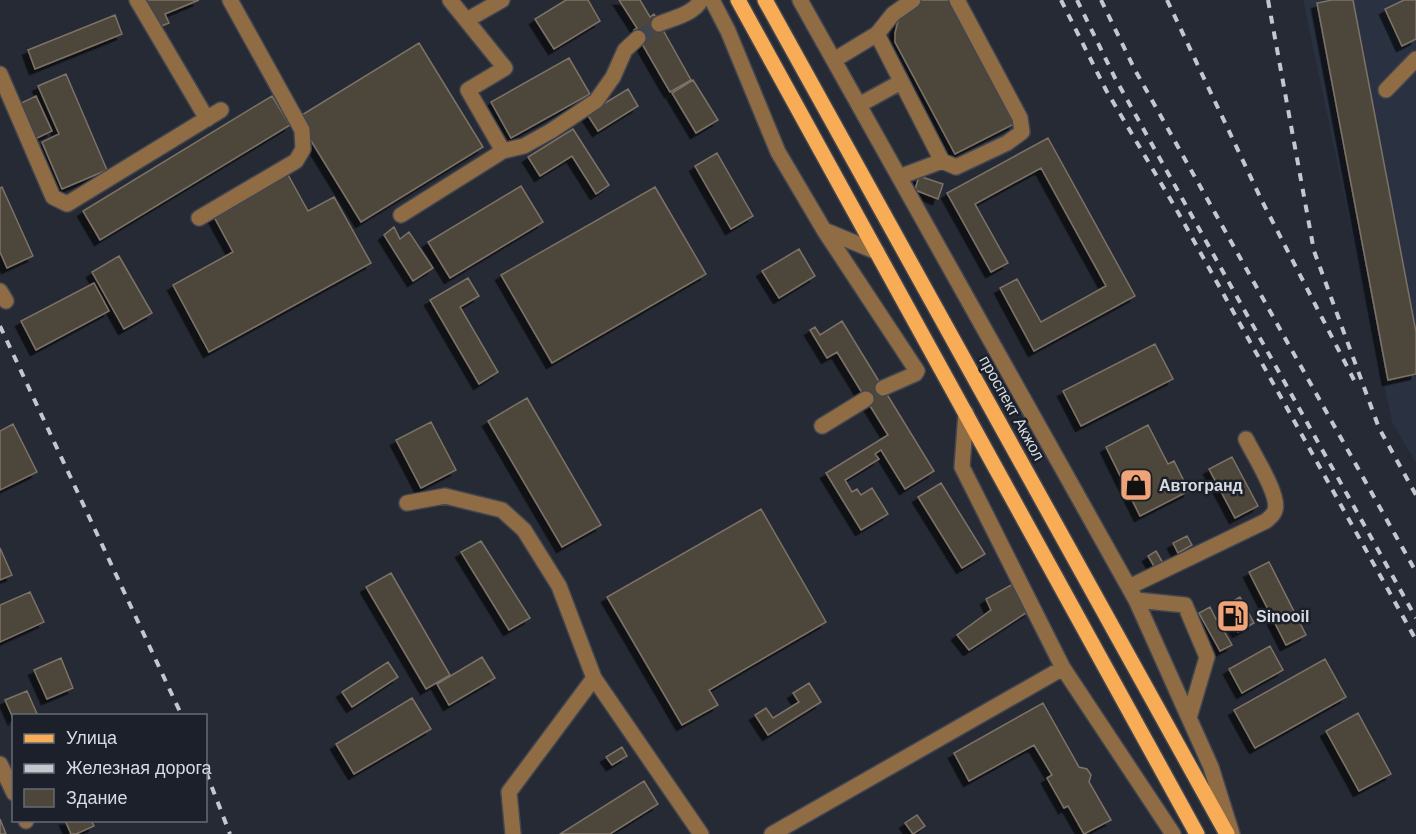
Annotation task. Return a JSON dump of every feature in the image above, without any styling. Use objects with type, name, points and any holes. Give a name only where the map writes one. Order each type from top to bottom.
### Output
[{"type":"main road","points":[[738,0],[1197,834]]},
{"type":"main road","name":"проспект Акжол","points":[[765,0],[1227,834]]},
{"type":"main road","points":[[937,360],[958,347]]},
{"type":"street","points":[[136,0],[207,119]]},
{"type":"street","points":[[199,218],[296,161],[303,149],[302,130],[230,0]]},
{"type":"street","points":[[450,0],[505,68],[468,90],[502,151]]},
{"type":"street","points":[[467,20],[502,0]]},
{"type":"street","points":[[659,24],[684,14],[699,5],[701,0]]},
{"type":"street","points":[[712,0],[728,31],[778,152],[824,230],[917,371],[883,388]]},
{"type":"street","points":[[800,0],[1133,593],[1211,767],[1232,834]]},
{"type":"street","points":[[834,60],[877,34],[893,14],[913,0]]},
{"type":"street","points":[[877,34],[942,161],[956,167],[1007,143],[1022,132],[1020,117],[957,0]]},
{"type":"street","points":[[401,215],[502,151],[524,146],[596,101],[613,77],[625,50],[638,38]]},
{"type":"street","points":[[1386,90],[1416,59]]},
{"type":"street","points":[[0,74],[53,197],[67,204],[221,110]]},
{"type":"street","points":[[859,105],[901,82]]},
{"type":"street","points":[[899,177],[942,161]]},
{"type":"street","points":[[824,230],[877,252]]},
{"type":"street","points":[[822,426],[866,399]]},
{"type":"street","points":[[966,413],[962,467],[1063,668],[1169,833]]},
{"type":"street","points":[[1133,593],[1272,516],[1276,510],[1273,491],[1246,439]]},
{"type":"street","points":[[407,503],[445,496],[502,510],[524,530],[559,586],[594,678],[701,834]]},
{"type":"street","points":[[1133,593],[1185,605],[1207,657],[1189,718]]},
{"type":"street","points":[[772,834],[1063,668]]},
{"type":"street","points":[[513,834],[509,792],[594,678]]},
{"type":"street","points":[[0,764],[12,790]]},
{"type":"shaded area","points":[[1303,0],[1416,0],[1416,463],[1392,422]]},
{"type":"building","points":[[141,0],[199,0],[165,14],[169,23],[159,27],[153,13],[147,16]]},
{"type":"building","points":[[566,0],[588,0],[600,21],[554,49],[535,19]]},
{"type":"building","points":[[619,0],[640,0],[650,17],[654,14],[691,80],[670,92],[634,30],[637,28]]},
{"type":"building","points":[[922,0],[950,0],[1014,124],[955,154],[895,42],[898,21],[904,11]]},
{"type":"building","points":[[1353,0],[1416,332],[1416,374],[1388,380],[1317,3]]},
{"type":"building","points":[[1404,0],[1416,0],[1416,39],[1402,46],[1385,9]]},
{"type":"building","points":[[115,15],[122,34],[35,69],[28,50]]},
{"type":"building","points":[[419,43],[483,147],[361,222],[297,118]]},
{"type":"building","points":[[569,58],[590,94],[511,138],[491,102]]},
{"type":"building","points":[[66,74],[107,170],[62,189],[42,142],[59,134],[38,86]]},
{"type":"building","points":[[693,80],[718,120],[696,133],[672,93]]},
{"type":"building","points":[[628,89],[638,106],[598,131],[587,114]]},
{"type":"building","points":[[36,96],[52,131],[33,140],[17,105]]},
{"type":"building","points":[[272,96],[290,125],[100,240],[83,211]]},
{"type":"building","points":[[573,129],[609,185],[596,194],[572,156],[540,176],[528,157]]},
{"type":"building","points":[[1048,138],[1135,296],[1034,351],[1000,288],[1017,279],[1041,322],[1106,286],[1041,168],[975,204],[1008,263],[991,272],[947,193]]},
{"type":"building","points":[[717,153],[753,216],[731,229],[695,166]]},
{"type":"building","points":[[287,173],[308,211],[334,197],[371,263],[209,352],[173,285],[233,252],[212,213]]},
{"type":"building","points":[[919,176],[943,184],[938,199],[915,190]]},
{"type":"building","points":[[521,186],[543,222],[450,278],[428,242]]},
{"type":"building","points":[[2,187],[33,256],[7,268],[0,252],[0,188]]},
{"type":"building","points":[[655,187],[706,274],[552,363],[501,275]]},
{"type":"building","points":[[394,227],[400,239],[409,232],[433,268],[413,281],[384,235]]},
{"type":"building","points":[[799,249],[815,276],[779,298],[762,271]]},
{"type":"building","points":[[119,256],[152,313],[124,329],[92,272]]},
{"type":"building","points":[[468,278],[479,296],[460,307],[498,372],[479,384],[430,300]]},
{"type":"building","points":[[94,283],[109,311],[36,350],[21,321]]},
{"type":"building","points":[[842,321],[934,471],[905,489],[881,450],[875,454],[879,459],[845,480],[852,492],[857,489],[861,495],[872,488],[888,514],[861,530],[826,473],[888,435],[837,352],[827,358],[810,330],[815,327],[820,335]]},
{"type":"building","points":[[1155,344],[1173,379],[1081,426],[1063,391]]},
{"type":"building","points":[[527,398],[601,525],[562,547],[488,421]]},
{"type":"building","points":[[431,422],[456,470],[421,488],[396,440]]},
{"type":"building","points":[[13,424],[37,472],[0,490],[0,431]]},
{"type":"building","points":[[1148,425],[1168,464],[1174,461],[1189,491],[1140,516],[1106,447]]},
{"type":"building","points":[[1232,457],[1258,506],[1235,518],[1209,469]]},
{"type":"building","points":[[941,483],[985,554],[962,568],[918,497]]},
{"type":"building","points":[[761,509],[826,622],[709,690],[718,705],[682,725],[607,597]]},
{"type":"building","points":[[1187,536],[1192,545],[1178,553],[1173,543]]},
{"type":"building","points":[[481,541],[530,618],[509,630],[461,552]]},
{"type":"building","points":[[0,548],[12,575],[0,580]]},
{"type":"building","points":[[1156,551],[1163,563],[1155,568],[1148,556]]},
{"type":"building","points":[[1269,562],[1306,635],[1286,645],[1249,572]]},
{"type":"building","points":[[391,573],[450,675],[426,689],[366,587]]},
{"type":"building","points":[[1013,584],[1029,611],[969,650],[957,635],[991,610],[986,599]]},
{"type":"building","points":[[30,592],[44,622],[0,642],[0,605]]},
{"type":"building","points":[[1240,597],[1254,623],[1238,632],[1233,625],[1224,631],[1232,645],[1220,651],[1199,613],[1210,607],[1216,619],[1228,613],[1224,606]]},
{"type":"building","points":[[1270,646],[1283,670],[1242,693],[1229,669]]},
{"type":"building","points":[[482,657],[495,678],[449,705],[437,684]]},
{"type":"building","points":[[61,658],[73,688],[47,699],[34,670]]},
{"type":"building","points":[[1325,659],[1346,697],[1255,748],[1234,710]]},
{"type":"building","points":[[388,662],[398,677],[352,707],[342,692]]},
{"type":"building","points":[[809,683],[821,702],[768,735],[755,715],[766,708],[773,718],[799,702],[793,693]]},
{"type":"building","points":[[27,691],[37,714],[12,716],[5,700]]},
{"type":"building","points":[[412,698],[431,729],[354,774],[336,744]]},
{"type":"building","points":[[1043,703],[1079,767],[1087,769],[1091,775],[1089,782],[1111,820],[1084,834],[1068,806],[1064,808],[1047,778],[1052,775],[1034,745],[969,781],[954,753]]},
{"type":"building","points":[[1358,713],[1391,774],[1359,791],[1326,731]]},
{"type":"building","points":[[622,747],[627,756],[612,765],[606,757]]},
{"type":"building","points":[[644,781],[658,804],[610,834],[560,834]]},
{"type":"building","points":[[917,815],[925,826],[913,834],[905,823]]},
{"type":"building","points":[[0,819],[6,834],[0,834]]},
{"type":"building","points":[[66,822],[92,822],[94,826],[76,834],[71,834]]},
{"type":"tunnel","points":[[638,38],[659,24]]},
{"type":"railway","points":[[1061,0],[1106,90],[1175,207],[1416,640]]},
{"type":"railway","points":[[1077,0],[1115,78],[1416,618]]},
{"type":"railway","points":[[1101,0],[1135,70],[1416,572]]},
{"type":"railway","points":[[1167,0],[1262,201],[1354,380]]},
{"type":"railway","points":[[1268,0],[1314,251],[1379,428],[1416,495]]},
{"type":"railway","points":[[0,326],[181,714]]},
{"type":"railway","points":[[207,775],[230,834]]},
{"type":"place","name":"Автогранд","points":[[1136,485]]},
{"type":"place","name":"Sinooil","points":[[1233,616]]}]
